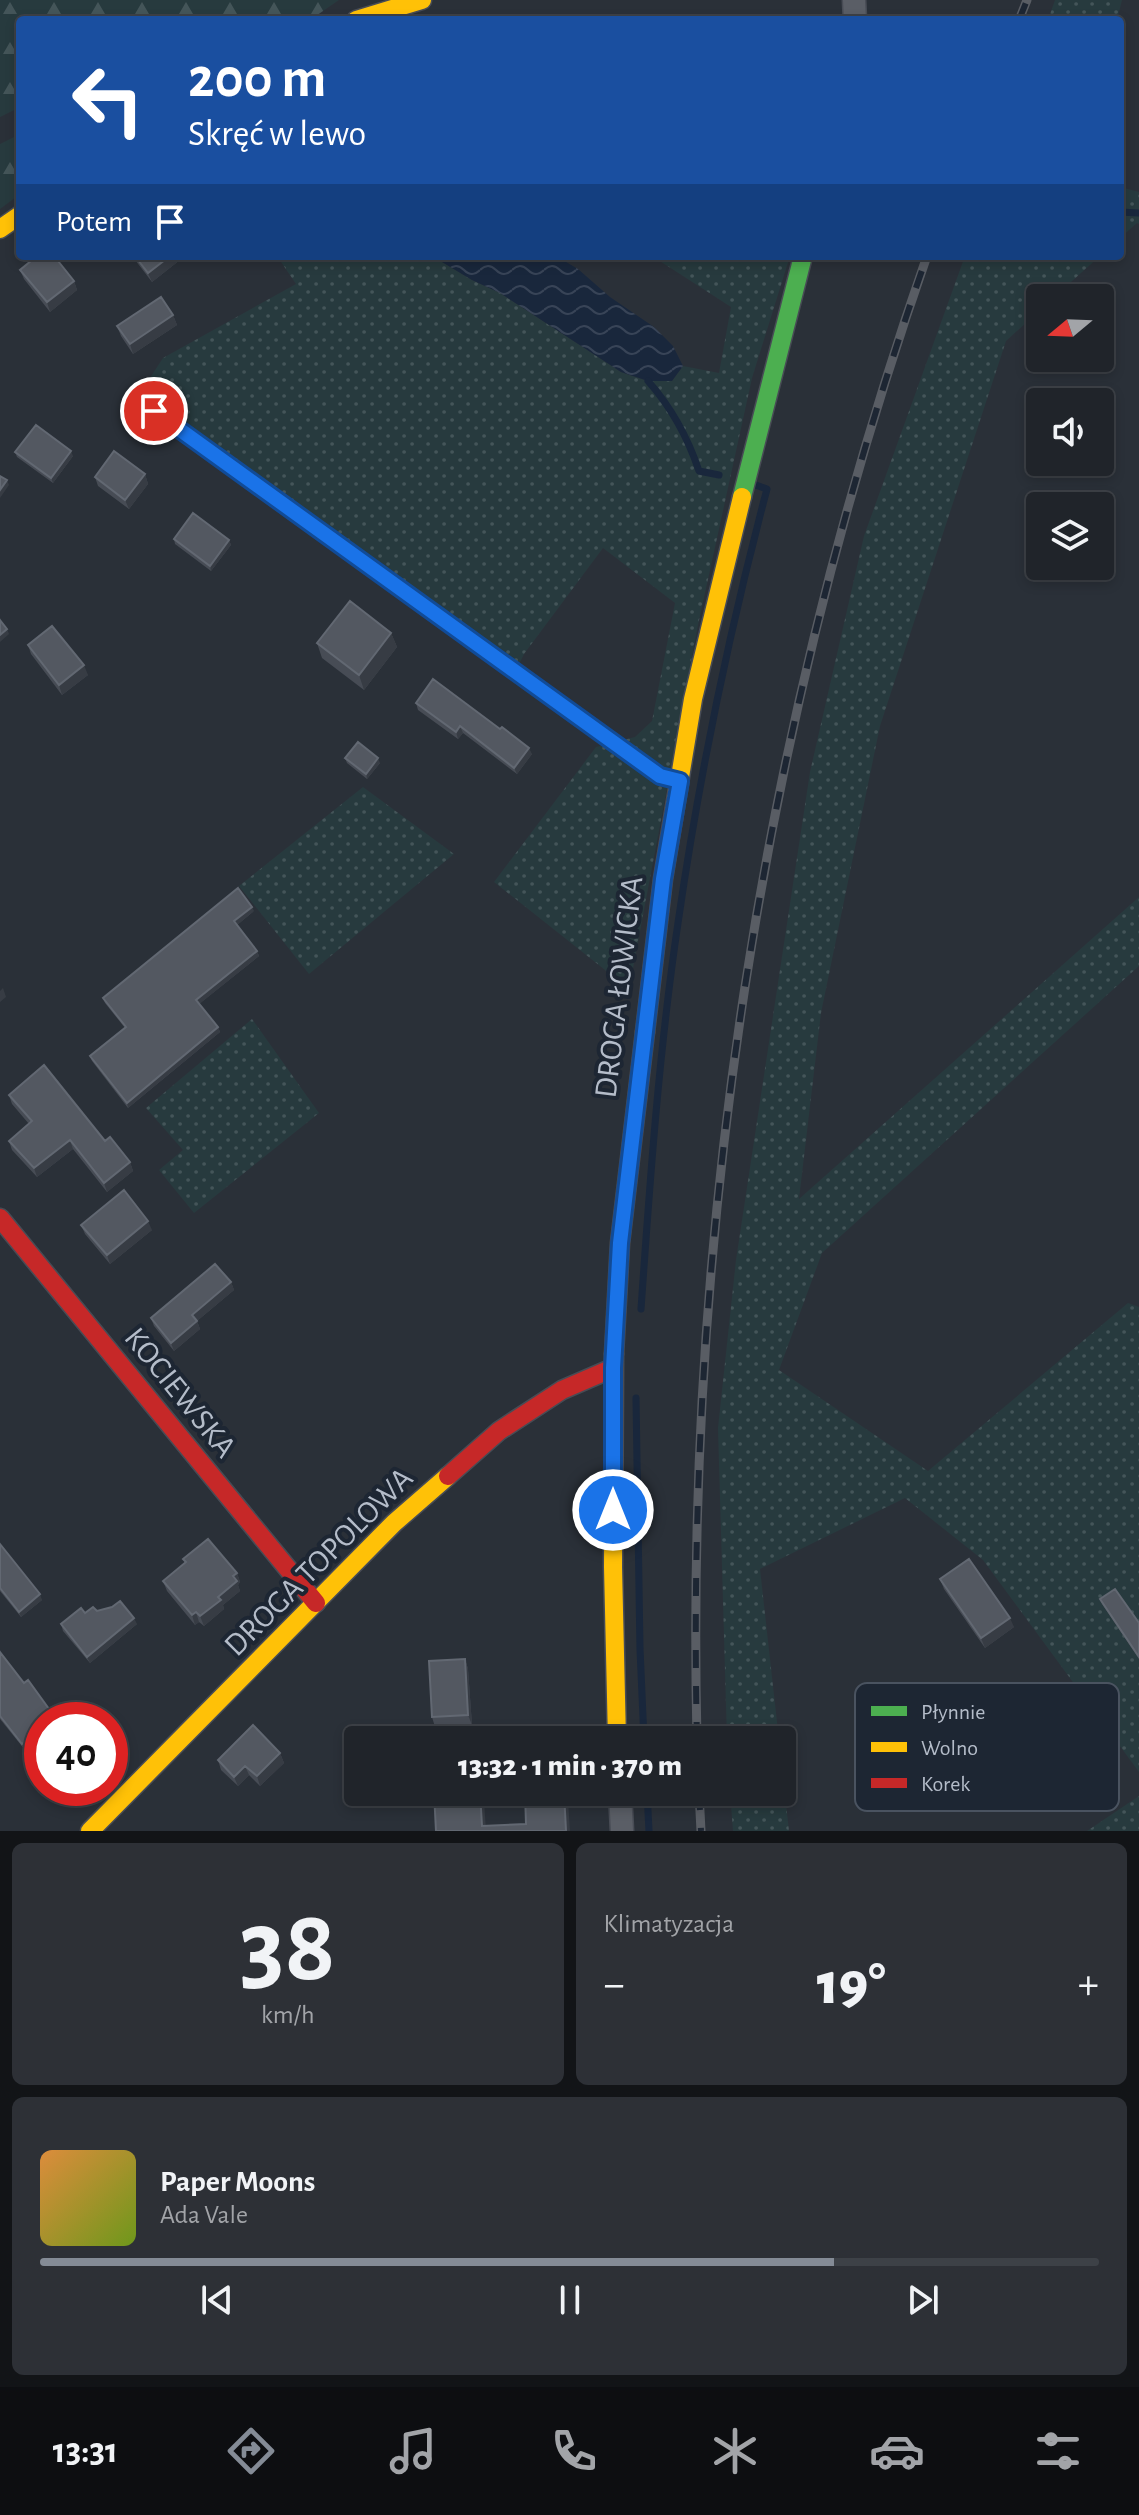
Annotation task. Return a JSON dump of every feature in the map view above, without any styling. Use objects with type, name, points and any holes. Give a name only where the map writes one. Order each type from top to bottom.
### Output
[{"type":"street","points":[[369,16],[422,0]]},
{"type":"street","name":"DROGA ŁOWICKA","points":[[617,1726],[613,1368],[620,1243],[663,879],[693,699],[802,260]]},
{"type":"street","name":"KOCIEWSKA","points":[[0,1218],[316,1603]]},
{"type":"street","name":"DROGA TOPOLOWA","points":[[90,1831],[394,1523],[499,1431],[562,1390],[613,1368]]},
{"type":"street","points":[[621,1806],[622,1831]]},
{"type":"lane","points":[[154,411],[660,776],[680,781]]},
{"type":"green space","points":[[0,0],[339,0],[316,16],[16,16],[16,109],[0,117]]},
{"type":"green space","points":[[1055,0],[1122,0],[1118,16],[1049,16]]},
{"type":"green space","points":[[16,136],[16,197],[0,209],[0,144]]},
{"type":"green space","points":[[1124,188],[1139,192],[1137,223],[1124,234]]},
{"type":"green space","points":[[280,260],[439,260],[500,293],[621,372],[648,381],[672,381],[683,366],[719,373],[731,307],[658,260],[789,260],[752,378],[698,625],[629,989],[494,882],[596,747],[635,737],[652,721],[675,603],[603,548],[518,666],[142,390],[163,358],[296,284]]},
{"type":"green space","points":[[964,260],[1096,260],[1069,284],[1026,284],[1026,323],[1006,341],[880,726],[821,1013],[799,1199],[1139,897],[1139,966],[822,1253],[779,1370],[928,1471],[1128,1303],[1139,1307],[1139,1772],[1119,1745],[1119,1683],[1074,1683],[983,1560],[905,1498],[760,1569],[777,1726],[727,1726],[718,1428],[736,1260],[810,772],[864,536]]},
{"type":"green space","points":[[363,787],[454,854],[309,974],[239,886]]},
{"type":"green space","points":[[252,1019],[319,1113],[194,1213],[159,1170],[183,1150],[146,1108]]},
{"type":"green space","points":[[1139,1796],[1139,1831],[1087,1831],[1119,1811]]},
{"type":"green space","points":[[731,1806],[786,1806],[789,1831],[733,1831]]},
{"type":"water","points":[[439,260],[563,260],[654,327],[673,346],[683,366],[672,381],[648,381],[621,372],[500,293]]},
{"type":"building","points":[[32,260],[57,260],[74,281],[47,302],[20,270]]},
{"type":"building","points":[[138,260],[165,260],[148,273]]},
{"type":"building","points":[[161,297],[173,315],[130,344],[117,326]]},
{"type":"building","points":[[36,425],[71,451],[51,478],[15,452]]},
{"type":"building","points":[[114,451],[145,474],[125,500],[95,477]]},
{"type":"building","points":[[0,476],[7,480],[0,490]]},
{"type":"building","points":[[193,513],[229,540],[210,566],[174,539]]},
{"type":"building","points":[[350,601],[391,633],[359,675],[317,643]]},
{"type":"building","points":[[0,620],[7,629],[0,635]]},
{"type":"building","points":[[52,626],[84,665],[59,685],[28,645]]},
{"type":"building","points":[[433,679],[529,748],[514,768],[460,726],[456,732],[416,703]]},
{"type":"building","points":[[358,742],[378,758],[366,774],[345,758]]},
{"type":"building","points":[[238,888],[252,907],[234,921],[257,951],[196,1000],[218,1027],[127,1103],[90,1056],[126,1027],[103,998]]},
{"type":"building","points":[[44,1065],[105,1141],[110,1137],[130,1162],[104,1183],[70,1140],[34,1168],[9,1141],[32,1121],[9,1095]]},
{"type":"building","points":[[124,1190],[148,1221],[107,1255],[81,1225]]},
{"type":"building","points":[[215,1264],[231,1282],[192,1315],[197,1321],[171,1343],[151,1318]]},
{"type":"building","points":[[208,1539],[237,1573],[233,1576],[237,1581],[218,1597],[221,1600],[200,1616],[196,1612],[192,1615],[163,1581],[186,1562],[183,1559]]},
{"type":"building","points":[[0,1544],[40,1594],[19,1612],[0,1588]]},
{"type":"building","points":[[969,1559],[1010,1618],[981,1638],[940,1579]]},
{"type":"building","points":[[1115,1589],[1139,1623],[1139,1657],[1100,1599]]},
{"type":"building","points":[[120,1601],[134,1618],[87,1657],[61,1624],[81,1608],[85,1613],[93,1607],[97,1611]]},
{"type":"building","points":[[0,1652],[24,1683],[28,1680],[44,1702],[24,1702],[22,1744],[0,1716]]},
{"type":"building","points":[[465,1659],[468,1715],[432,1717],[429,1661]]},
{"type":"building","points":[[253,1725],[280,1753],[257,1776],[245,1766],[234,1777],[218,1760]]},
{"type":"building","points":[[435,1806],[481,1806],[482,1826],[526,1824],[525,1806],[565,1806],[566,1831],[436,1831]]},
{"type":"waterway","points":[[1124,212],[1139,213]]},
{"type":"waterway","points":[[648,381],[678,423],[699,471],[719,475]]},
{"type":"waterway","points":[[641,1309],[671,971],[695,814],[716,705],[767,489],[753,484]]},
{"type":"waterway","points":[[636,1398],[643,1726]]},
{"type":"waterway","points":[[648,1806],[649,1831]]},
{"type":"railway","points":[[1021,16],[1027,0]]},
{"type":"railway","points":[[697,1726],[697,1551],[704,1362],[720,1174],[745,988],[778,802],[819,618],[869,436],[926,260]]},
{"type":"railway","points":[[700,1806],[701,1831]]},
{"type":"traffic: fast","points":[[742,497],[802,260]]},
{"type":"traffic: slow","points":[[369,16],[422,0]]},
{"type":"traffic: slow","points":[[0,229],[16,218]]},
{"type":"traffic: slow","points":[[645,1032],[663,879],[693,699],[742,497]]},
{"type":"traffic: slow","points":[[614,1354],[613,1567],[617,1726]]},
{"type":"traffic: slow","points":[[90,1831],[394,1523],[448,1476]]},
{"type":"traffic: jam","points":[[614,1354],[620,1243],[645,1032]]},
{"type":"traffic: jam","points":[[0,1218],[316,1603]]},
{"type":"traffic: jam","points":[[448,1476],[499,1431],[562,1390],[613,1368]]},
{"type":"route","points":[[154,411],[660,776],[680,781],[663,879],[620,1243],[613,1368],[613,1510]]}]
